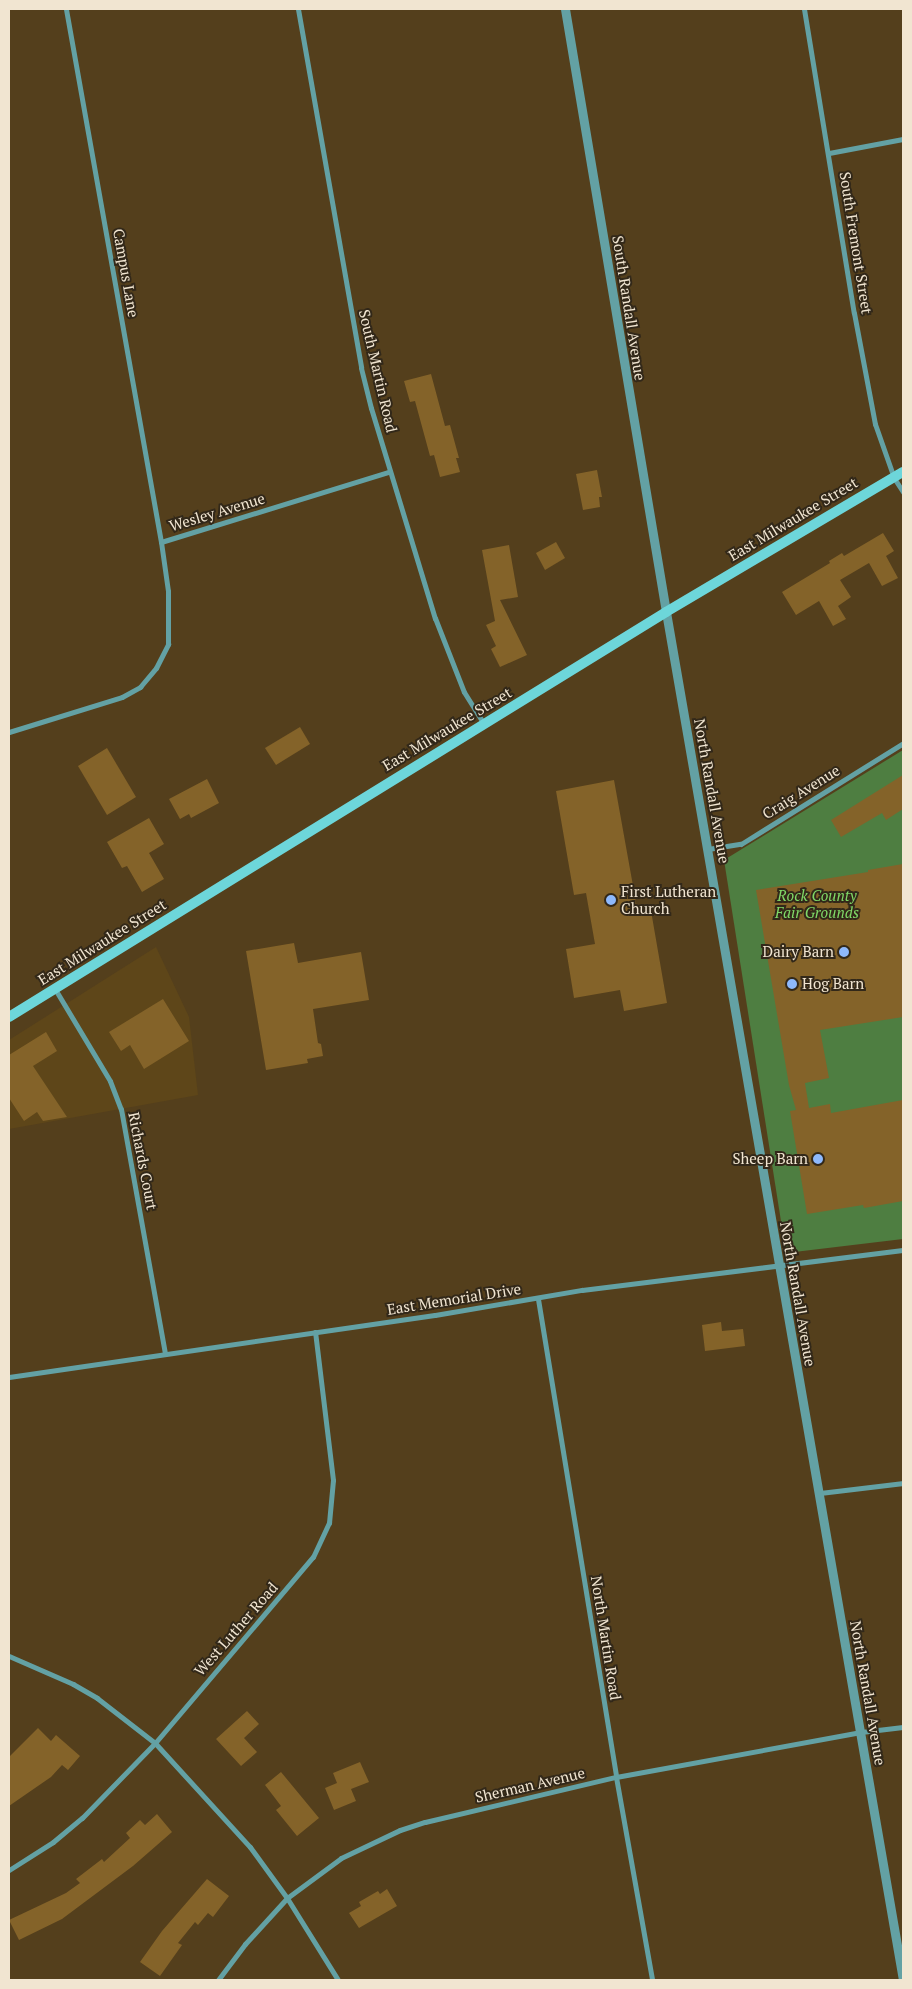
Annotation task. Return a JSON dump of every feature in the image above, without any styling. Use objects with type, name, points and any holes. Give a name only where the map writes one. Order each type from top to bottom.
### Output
[{"type":"main road","name":"East Milwaukee Street","points":[[9,1017],[666,612],[899,475]]},
{"type":"street","name":"Campus Lane","points":[[66,9],[161,542]]},
{"type":"street","name":"South Martin Road","points":[[298,9],[361,368],[389,472],[435,618],[464,692],[484,724]]},
{"type":"street","name":"South Randall Avenue","points":[[565,9],[666,612]]},
{"type":"street","name":"South Fremont Street","points":[[804,9],[854,313],[874,415],[899,475],[903,492]]},
{"type":"street","points":[[829,154],[903,139]]},
{"type":"street","name":"Wesley Avenue","points":[[9,732],[122,697],[140,687],[156,668],[168,644],[169,622],[161,542],[389,472]]},
{"type":"street","name":"North Randall Avenue","points":[[666,612],[903,1980]]},
{"type":"street","name":"Craig Avenue","points":[[708,849],[741,844],[903,743]]},
{"type":"street","name":"Richards Court","points":[[54,989],[110,1081],[122,1109],[165,1354]]},
{"type":"street","name":"East Memorial Drive","points":[[9,1377],[538,1299],[582,1290],[903,1250]]},
{"type":"street","name":"North Martin Road","points":[[538,1299],[616,1777],[652,1980]]},
{"type":"street","name":"West Luther Road","points":[[9,1870],[53,1842],[82,1818],[154,1742],[313,1557],[329,1523],[333,1480],[315,1332]]},
{"type":"street","points":[[820,1493],[903,1483]]},
{"type":"street","points":[[9,1656],[73,1684],[97,1698],[154,1742],[245,1841],[287,1898],[338,1980]]},
{"type":"street","name":"Sherman Avenue","points":[[218,1980],[245,1944],[287,1898],[341,1858],[400,1830],[425,1822],[616,1777],[861,1732],[903,1727]]},
{"type":"shaded area","points":[[156,947],[189,1017],[198,1095],[9,1129],[9,1040]]},
{"type":"green space","name":"Rock County Fair Grounds","points":[[903,750],[903,1239],[786,1253],[724,860]]},
{"type":"building","points":[[431,374],[445,426],[450,425],[459,458],[456,458],[460,472],[440,477],[434,455],[430,456],[415,401],[410,402],[404,381]]},
{"type":"building","points":[[597,470],[602,497],[599,497],[600,507],[583,510],[576,474]]},
{"type":"building","points":[[883,533],[894,551],[886,556],[898,578],[882,586],[869,563],[840,580],[851,597],[838,606],[846,619],[833,626],[819,601],[796,615],[782,592],[830,563],[829,561],[842,553],[844,556]]},
{"type":"building","points":[[556,542],[565,558],[545,570],[536,553]]},
{"type":"building","points":[[509,545],[518,597],[500,600],[527,655],[500,667],[491,649],[496,646],[486,625],[495,621],[482,550]]},
{"type":"building","points":[[300,727],[310,744],[276,765],[265,748]]},
{"type":"building","points":[[107,748],[136,797],[107,815],[78,766]]},
{"type":"building","points":[[903,775],[903,809],[886,820],[882,813],[841,837],[831,820]]},
{"type":"building","points":[[207,779],[219,803],[191,818],[189,814],[180,819],[169,799]]},
{"type":"building","name":"First Lutheran Church","points":[[614,780],[637,908],[650,905],[667,1003],[624,1011],[620,990],[574,998],[566,949],[595,944],[586,893],[574,895],[556,791]]},
{"type":"building","points":[[149,818],[164,844],[149,853],[164,879],[142,892],[127,866],[122,868],[107,842]]},
{"type":"building","points":[[903,864],[903,1017],[820,1030],[829,1078],[805,1083],[809,1108],[830,1104],[831,1113],[903,1100],[903,1201],[864,1208],[863,1205],[807,1214],[790,1111],[796,1110],[789,1085],[756,890],[868,872],[868,870]]},
{"type":"building","points":[[294,943],[298,963],[361,952],[369,1000],[313,1009],[318,1043],[321,1044],[323,1056],[307,1059],[308,1063],[266,1070],[246,951]]},
{"type":"building","points":[[163,999],[189,1041],[144,1069],[130,1045],[121,1051],[109,1032]]},
{"type":"building","points":[[46,1032],[57,1051],[33,1066],[67,1117],[43,1121],[37,1112],[24,1121],[9,1098],[9,1055]]},
{"type":"building","points":[[721,1322],[722,1331],[743,1329],[745,1346],[705,1351],[702,1325]]},
{"type":"building","points":[[247,1711],[259,1724],[244,1738],[257,1752],[241,1766],[216,1739]]},
{"type":"building","points":[[38,1728],[51,1741],[56,1735],[80,1756],[68,1770],[62,1765],[51,1777],[9,1806],[9,1757]]},
{"type":"building","points":[[360,1762],[369,1782],[351,1789],[356,1801],[334,1810],[325,1788],[337,1783],[333,1773]]},
{"type":"building","points":[[281,1772],[319,1818],[297,1836],[276,1810],[281,1806],[265,1785]]},
{"type":"building","points":[[157,1814],[172,1832],[133,1866],[62,1919],[19,1940],[9,1920],[66,1893],[80,1883],[76,1879],[102,1859],[104,1862],[130,1838],[126,1833],[140,1820],[145,1825]]},
{"type":"building","points":[[207,1879],[229,1896],[213,1917],[208,1913],[198,1925],[195,1922],[178,1943],[182,1945],[160,1976],[140,1962],[162,1931]]},
{"type":"building","points":[[387,1889],[397,1906],[359,1928],[349,1913],[361,1906],[359,1902],[378,1891],[380,1894]]},
{"type":"place","name":"First Lutheran Church","points":[[611,900]]},
{"type":"place","name":"Dairy Barn","points":[[844,952]]},
{"type":"place","name":"Hog Barn","points":[[792,984]]},
{"type":"place","name":"Sheep Barn","points":[[818,1159]]}]
